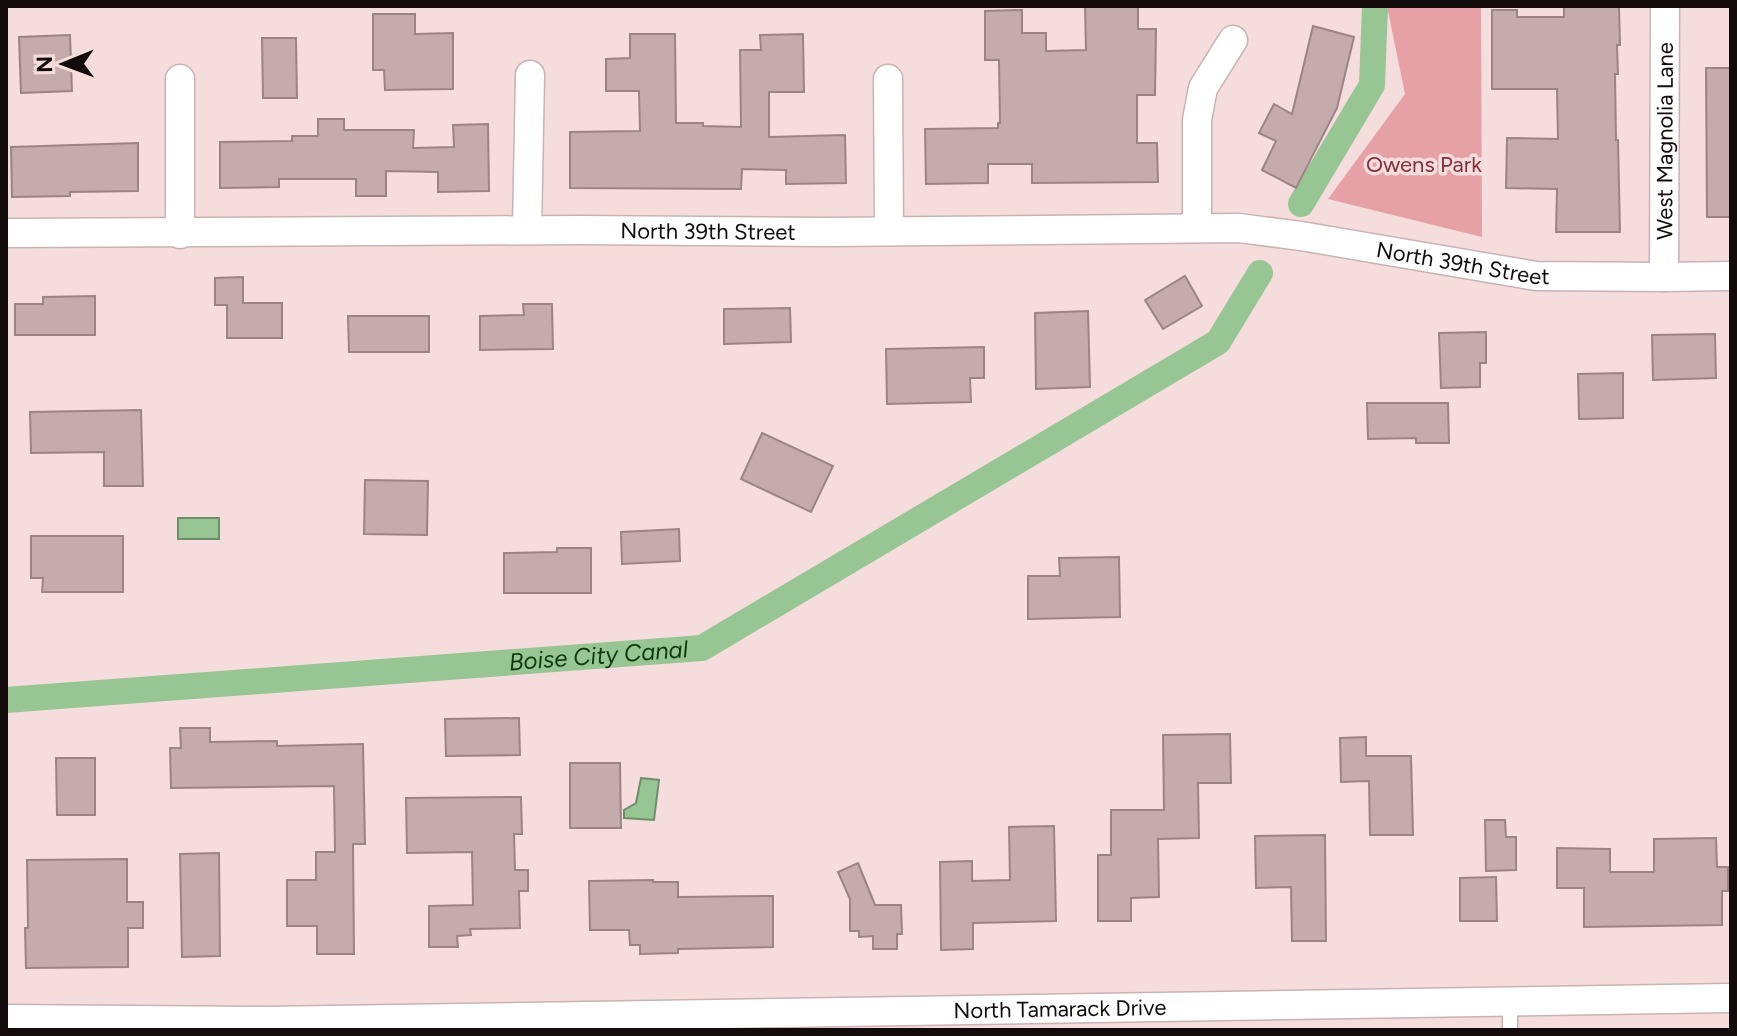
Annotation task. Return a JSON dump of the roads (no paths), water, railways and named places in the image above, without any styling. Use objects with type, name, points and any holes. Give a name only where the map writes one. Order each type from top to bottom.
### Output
[{"type":"street","name":"West Magnolia Lane","points":[[1664,277],[1665,6]]},
{"type":"street","points":[[1197,228],[1197,120],[1203,88],[1233,40]]},
{"type":"street","points":[[527,230],[530,75]]},
{"type":"street","points":[[180,79],[180,234]]},
{"type":"street","points":[[888,79],[889,231]]},
{"type":"street","name":"North 39th Street","points":[[6,233],[1239,228],[1536,276],[1731,276]]},
{"type":"street","name":"North Tamarack Drive","points":[[6,1019],[265,1021],[1510,1016],[1731,998]]},
{"type":"waterway","name":"Boise City Canal","points":[[1301,204],[1372,85],[1375,6]]},
{"type":"waterway","name":"Boise City Canal","points":[[6,700],[702,648],[1218,342],[1260,273]]},
{"type":"park label","name":"Owens Park","points":[[1424,164]]}]
